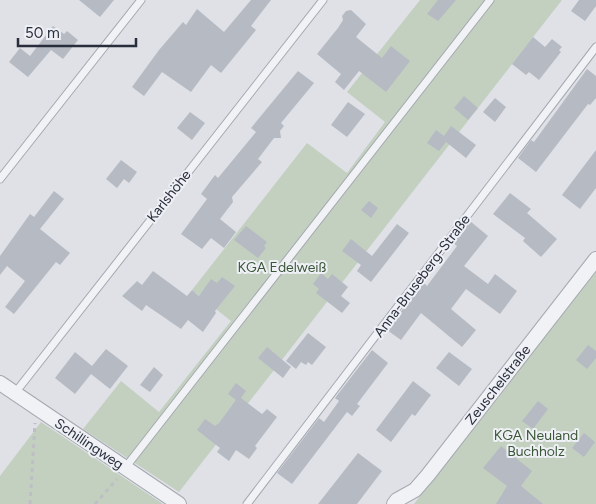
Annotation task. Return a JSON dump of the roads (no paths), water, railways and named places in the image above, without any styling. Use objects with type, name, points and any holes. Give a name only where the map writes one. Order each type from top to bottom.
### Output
[{"type":"street","name":"Zeuschelstraße","points":[[394,504],[414,490],[428,475],[596,259]]},
{"type":"street","name":"Schillingweg","points":[[0,383],[179,504]]},
{"type":"lane","points":[[0,179],[141,0]]},
{"type":"lane","name":"Karlshöhe","points":[[15,393],[323,0]]},
{"type":"lane","points":[[125,469],[490,0]]},
{"type":"lane","name":"Anna-Bruseberg-Straße","points":[[247,504],[596,47]]},
{"type":"park label","name":"KGA Edelweiß","points":[[282,267]]},
{"type":"park label","name":"KGA Neuland Buchholz","points":[[536,444]]}]
